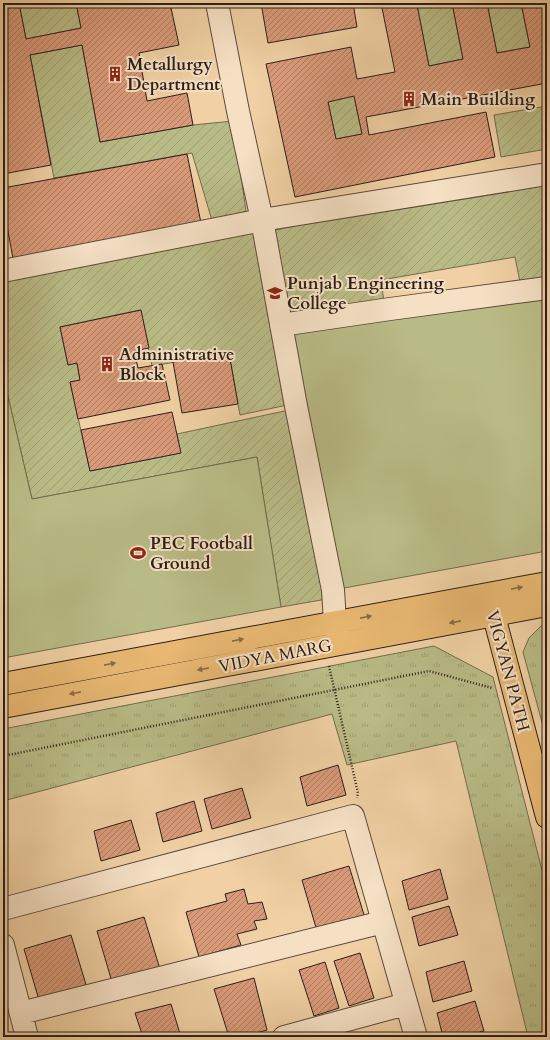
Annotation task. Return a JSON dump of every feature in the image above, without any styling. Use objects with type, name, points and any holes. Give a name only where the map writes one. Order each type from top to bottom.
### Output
[{"type":"main road","name":"VIDYA MARG","points":[[3,684],[547,583]]},
{"type":"main road","name":"VIGYAN PATH","points":[[488,594],[547,817]]},
{"type":"main road","name":"VIDYA MARG","points":[[3,707],[547,605]]},
{"type":"street","points":[[217,3],[238,111],[262,220],[296,406],[333,590],[336,622],[332,645]]},
{"type":"street","points":[[3,271],[262,220],[547,174]]},
{"type":"street","points":[[281,325],[547,288]]},
{"type":"street","points":[[3,909],[353,816],[416,1037]]},
{"type":"street","points":[[21,1013],[383,922]]},
{"type":"street","points":[[3,945],[27,1037]]},
{"type":"street","points":[[284,1037],[406,1004]]},
{"type":"path","points":[[332,645],[335,690],[358,793],[353,816]]},
{"type":"path","points":[[3,756],[429,671],[514,694]]},
{"type":"green space","points":[[19,3],[76,3],[81,28],[26,39]]},
{"type":"green space","points":[[427,3],[452,3],[463,59],[429,66],[417,5]]},
{"type":"green space","points":[[487,3],[521,3],[530,47],[497,53]]},
{"type":"green space","points":[[82,45],[100,142],[193,125],[233,121],[246,211],[213,224],[192,153],[54,178],[30,55]]},
{"type":"green space","points":[[354,96],[362,134],[336,139],[328,102]]},
{"type":"green space","points":[[547,106],[547,149],[501,157],[494,115]]},
{"type":"green space","points":[[547,171],[547,281],[521,287],[515,257],[381,280],[384,302],[285,321],[271,231]]},
{"type":"green space","points":[[260,227],[292,404],[240,415],[229,353],[152,366],[140,310],[60,327],[68,365],[77,363],[80,380],[70,382],[90,471],[180,453],[177,434],[294,409],[327,599],[281,607],[257,457],[32,499],[3,375],[3,274]]},
{"type":"green space","points":[[547,293],[547,551],[333,590],[285,329]]},
{"type":"green space","name":"PEC Football Ground","points":[[3,375],[32,499],[257,457],[281,607],[3,658]]},
{"type":"green space","points":[[547,624],[547,741],[523,652],[529,638],[541,626]]},
{"type":"green space","points":[[434,646],[493,677],[547,890],[547,1037],[528,1037],[456,741],[347,765],[332,714],[3,801],[3,729]]},
{"type":"building","name":"Metallurgy Department","points":[[3,3],[19,3],[26,39],[81,28],[76,3],[170,3],[179,45],[139,53],[147,101],[187,93],[193,125],[100,142],[82,45],[30,55],[51,165],[3,174]]},
{"type":"building","points":[[261,3],[353,3],[357,27],[268,43]]},
{"type":"building","name":"Main Building","points":[[381,3],[427,3],[417,5],[429,66],[463,59],[452,3],[487,3],[497,53],[530,47],[521,3],[547,3],[547,83],[366,117],[369,135],[486,112],[495,157],[295,197],[266,64],[351,47],[357,79],[395,72]],"holes":[[[354,96],[362,134],[336,139],[328,102]]]},
{"type":"building","points":[[187,154],[201,223],[13,258],[3,205],[3,188]]},
{"type":"building","name":"Administrative Block","points":[[141,310],[149,348],[134,351],[138,368],[162,364],[170,400],[78,419],[70,382],[80,380],[77,363],[68,365],[60,327]]},
{"type":"building","points":[[229,353],[238,404],[182,413],[173,362]]},
{"type":"building","points":[[172,412],[181,453],[90,471],[81,430]]},
{"type":"building","points":[[338,765],[346,795],[307,806],[300,777]]},
{"type":"building","points":[[242,788],[251,818],[212,829],[204,799]]},
{"type":"building","points":[[194,801],[202,831],[163,842],[156,813]]},
{"type":"building","points":[[131,820],[140,850],[101,861],[94,831]]},
{"type":"building","points":[[349,866],[365,918],[317,931],[302,880]]},
{"type":"building","points":[[440,869],[448,899],[409,910],[402,881]]},
{"type":"building","points":[[244,889],[248,904],[262,902],[267,919],[254,921],[257,929],[237,934],[241,945],[199,957],[186,912],[227,901],[225,894]]},
{"type":"building","points":[[449,906],[458,935],[419,946],[412,917]]},
{"type":"building","points":[[144,917],[160,969],[112,982],[97,931]]},
{"type":"building","points":[[71,935],[87,988],[39,1000],[24,949]]},
{"type":"building","points":[[360,953],[374,998],[349,1006],[334,961]]},
{"type":"building","points":[[464,961],[472,991],[433,1002],[426,972]]},
{"type":"building","points":[[325,962],[339,1008],[314,1016],[299,970]]},
{"type":"building","points":[[254,978],[267,1030],[243,1037],[229,1037],[214,989]]},
{"type":"building","points":[[475,1001],[484,1031],[461,1037],[443,1037],[437,1013]]},
{"type":"building","points":[[171,1004],[181,1037],[143,1037],[135,1013]]},
{"type":"building","points":[[90,1033],[91,1037],[75,1037]]},
{"type":"place","name":"Metallurgy Department","points":[[115,74]]},
{"type":"place","name":"Main Building","points":[[409,99]]},
{"type":"place","name":"Punjab Engineering College","points":[[275,293]]},
{"type":"place","name":"Administrative Block","points":[[107,364]]},
{"type":"place","name":"PEC Football Ground","points":[[138,553]]}]
